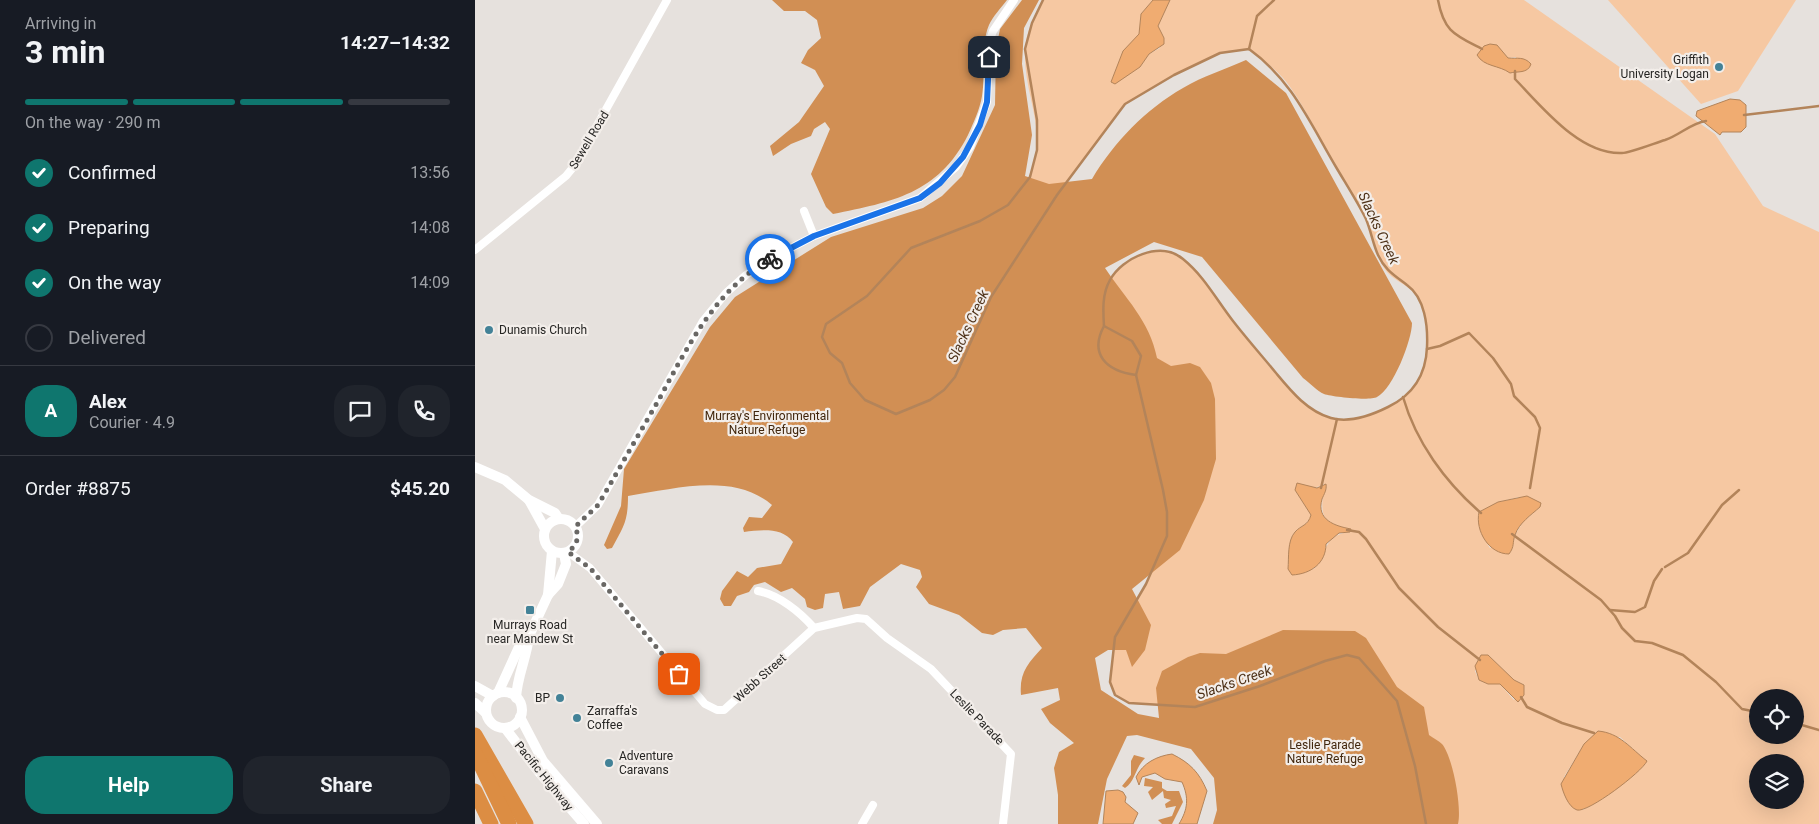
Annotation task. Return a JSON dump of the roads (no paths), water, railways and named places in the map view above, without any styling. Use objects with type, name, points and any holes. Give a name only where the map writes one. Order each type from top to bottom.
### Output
[{"type":"highway","points":[[475,735],[526,824]]},
{"type":"highway","points":[[475,753],[509,824]]},
{"type":"highway","points":[[475,791],[491,824]]},
{"type":"street","name":"Sewell Road","points":[[475,250],[566,176],[575,166],[667,0]]},
{"type":"street","points":[[575,527],[598,505],[703,321],[726,293],[746,275],[769,260],[814,236],[920,198],[956,167],[970,147],[980,125],[987,102],[991,37],[997,23],[1015,0]]},
{"type":"street","points":[[804,211],[814,236]]},
{"type":"street","points":[[475,467],[505,480],[529,500],[555,513],[559,519]]},
{"type":"street","points":[[529,500],[545,529]]},
{"type":"street","points":[[548,595],[553,551],[544,539],[545,529],[549,524],[559,519],[568,521],[575,527],[578,538],[576,544],[566,552],[553,551]]},
{"type":"street","points":[[516,698],[517,678],[527,651],[529,636],[548,595],[558,584],[563,573],[566,564],[566,552]]},
{"type":"street","name":"Webb Street","points":[[566,552],[590,568],[705,704],[717,710],[724,710],[814,628],[857,618],[866,619],[887,638]]},
{"type":"street","points":[[757,591],[774,596],[805,618],[814,628]]},
{"type":"street","points":[[486,713],[487,703],[496,695],[519,647],[529,636]]},
{"type":"street","name":"Leslie Parade","points":[[887,638],[931,669],[1011,754],[1003,824]]},
{"type":"street","points":[[475,686],[496,695],[508,693],[516,698],[521,707],[520,717],[514,724],[505,728],[491,722],[486,713],[475,703]]},
{"type":"street","name":"Pacific Highway","points":[[520,717],[543,761],[597,824]]},
{"type":"street","name":"Pacific Highway","points":[[505,728],[539,772],[584,824]]},
{"type":"street","points":[[862,824],[873,805]]},
{"type":"waterway","name":"Slacks Creek","points":[[1043,0],[1032,23],[1025,49],[1037,120],[1037,150],[1030,177],[1008,205],[980,221],[911,248],[867,296],[826,324],[822,337],[830,353],[842,363],[850,383],[865,400],[896,414],[930,400],[944,390],[955,377],[991,297],[1057,195],[1125,104],[1174,75],[1220,53],[1249,49],[1264,61],[1289,88],[1299,103],[1363,212],[1376,251],[1384,265],[1418,297],[1426,322],[1427,339],[1424,366],[1421,375],[1411,390],[1397,402],[1382,410],[1360,417],[1345,420],[1331,418],[1314,411],[1294,393],[1238,328],[1204,280],[1183,259],[1164,251],[1153,251],[1132,259],[1116,272],[1107,285],[1104,296],[1104,326],[1132,341],[1141,356],[1136,375],[1163,490],[1167,512],[1167,536],[1146,584],[1115,637],[1110,682],[1115,695],[1129,703],[1195,707],[1260,686],[1325,661],[1347,655],[1359,658],[1397,701],[1415,766],[1426,824]]},
{"type":"waterway","points":[[1249,49],[1257,16],[1274,0]]},
{"type":"waterway","points":[[1438,0],[1447,26],[1458,36],[1482,49]]},
{"type":"waterway","points":[[1515,71],[1515,79],[1563,127],[1577,138],[1606,152],[1626,153],[1636,150],[1670,138],[1695,124],[1706,121]]},
{"type":"waterway","points":[[1744,115],[1819,106]]},
{"type":"waterway","points":[[1104,326],[1098,345],[1103,360],[1116,370],[1136,375]]},
{"type":"waterway","points":[[1427,349],[1440,346],[1469,333],[1493,358],[1511,384],[1514,396],[1535,417],[1540,428],[1530,488]]},
{"type":"waterway","points":[[1403,397],[1416,430],[1433,460],[1455,488],[1481,513]]},
{"type":"waterway","points":[[1321,488],[1337,419]]},
{"type":"waterway","points":[[1665,567],[1688,553],[1722,505],[1739,490]]},
{"type":"waterway","points":[[1347,530],[1359,532],[1366,539],[1399,588],[1438,627],[1480,660]]},
{"type":"waterway","points":[[1512,534],[1601,600],[1615,616],[1622,628],[1635,641],[1652,643],[1683,655],[1716,682],[1742,709],[1749,710]]},
{"type":"waterway","points":[[1610,610],[1635,612],[1645,607],[1654,581],[1662,569]]},
{"type":"waterway","points":[[1521,697],[1527,707],[1562,723],[1594,733]]},
{"type":"waterway","points":[[1804,726],[1819,730]]},
{"type":"place","name":"Griffith University Logan","points":[[1719,67]]},
{"type":"place","name":"Dunamis Church","points":[[489,330]]},
{"type":"place","name":"Murrays Road near Mandew St","points":[[530,610]]},
{"type":"place","name":"BP","points":[[560,698]]},
{"type":"place","name":"Zarraffa's Coffee","points":[[577,718]]},
{"type":"place","name":"Adventure Caravans","points":[[609,763]]},
{"type":"park label","name":"Murray's Environmental Nature Refuge","points":[[767,423]]},
{"type":"park label","name":"Leslie Parade Nature Refuge","points":[[1325,752]]}]
